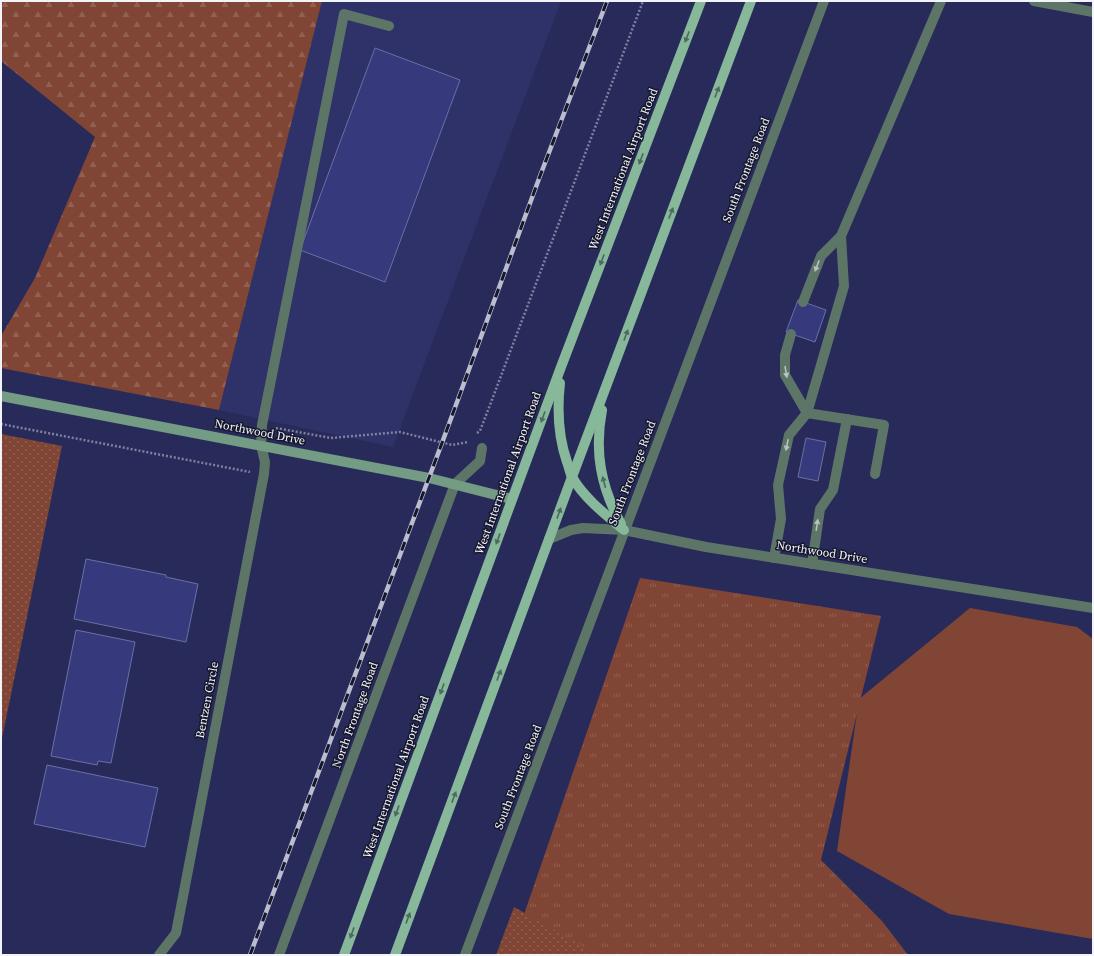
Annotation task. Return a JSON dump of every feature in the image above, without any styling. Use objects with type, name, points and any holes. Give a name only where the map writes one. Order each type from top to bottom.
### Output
[{"type":"main road","name":"West International Airport Road","points":[[344,955],[561,367],[701,1]]},
{"type":"main road","points":[[395,955],[572,477],[751,1]]},
{"type":"main road","points":[[561,367],[558,401],[559,428],[564,453],[572,477],[588,497],[624,530]]},
{"type":"main road","points":[[612,372],[601,416],[598,442],[606,493],[624,530]]},
{"type":"street","name":"South Frontage Road","points":[[465,955],[824,1]]},
{"type":"street","points":[[803,302],[821,256],[841,236],[941,1]]},
{"type":"street","points":[[1034,1],[1093,12]]},
{"type":"street","name":"Bentzen Circle","points":[[159,955],[176,933],[264,474],[265,462],[261,445],[262,425],[344,14],[389,26]]},
{"type":"street","points":[[774,558],[781,519],[778,485],[789,434],[807,413],[844,286],[841,236]]},
{"type":"street","points":[[791,334],[785,355],[785,374],[807,413]]},
{"type":"street","name":"Northwood Drive","points":[[1,396],[429,478],[512,499]]},
{"type":"street","points":[[807,413],[884,425],[875,474]]},
{"type":"street","points":[[812,564],[820,509],[833,490],[847,419]]},
{"type":"street","points":[[455,484],[480,461],[482,448]]},
{"type":"street","name":"North Frontage Road","points":[[279,955],[455,484]]},
{"type":"street","name":"Northwood Drive","points":[[549,539],[571,530],[583,528],[593,527],[624,530],[680,542],[774,558],[1093,608]]},
{"type":"path","points":[[474,436],[480,430],[496,390],[643,1]]},
{"type":"path","points":[[1,424],[264,474]]},
{"type":"path","points":[[262,425],[331,438],[400,432],[452,445],[467,443],[470,439]]},
{"type":"shaded area","points":[[322,1],[561,1],[393,447],[219,410]]},
{"type":"green space","points":[[1,1],[322,1],[219,410],[1,368],[1,336],[35,278],[95,137],[1,61]]},
{"type":"green space","points":[[1,434],[62,446],[1,743]]},
{"type":"green space","points":[[640,578],[881,616],[821,860],[882,921],[908,955],[510,955]]},
{"type":"green space","points":[[970,608],[1077,627],[1093,639],[1093,939],[949,914],[837,851],[859,699]]},
{"type":"green space","points":[[514,907],[598,955],[496,955]]},
{"type":"building","points":[[375,48],[460,80],[385,282],[300,250]]},
{"type":"building","points":[[798,300],[826,310],[815,342],[786,332]]},
{"type":"building","points":[[806,438],[826,442],[818,481],[798,477]]},
{"type":"building","points":[[86,559],[166,575],[166,577],[198,584],[186,642],[74,619]]},
{"type":"building","points":[[76,630],[135,642],[111,763],[98,761],[97,765],[51,756]]},
{"type":"building","points":[[47,765],[158,788],[145,847],[34,824]]},
{"type":"railway","points":[[250,955],[442,443],[540,176],[607,1]]}]
